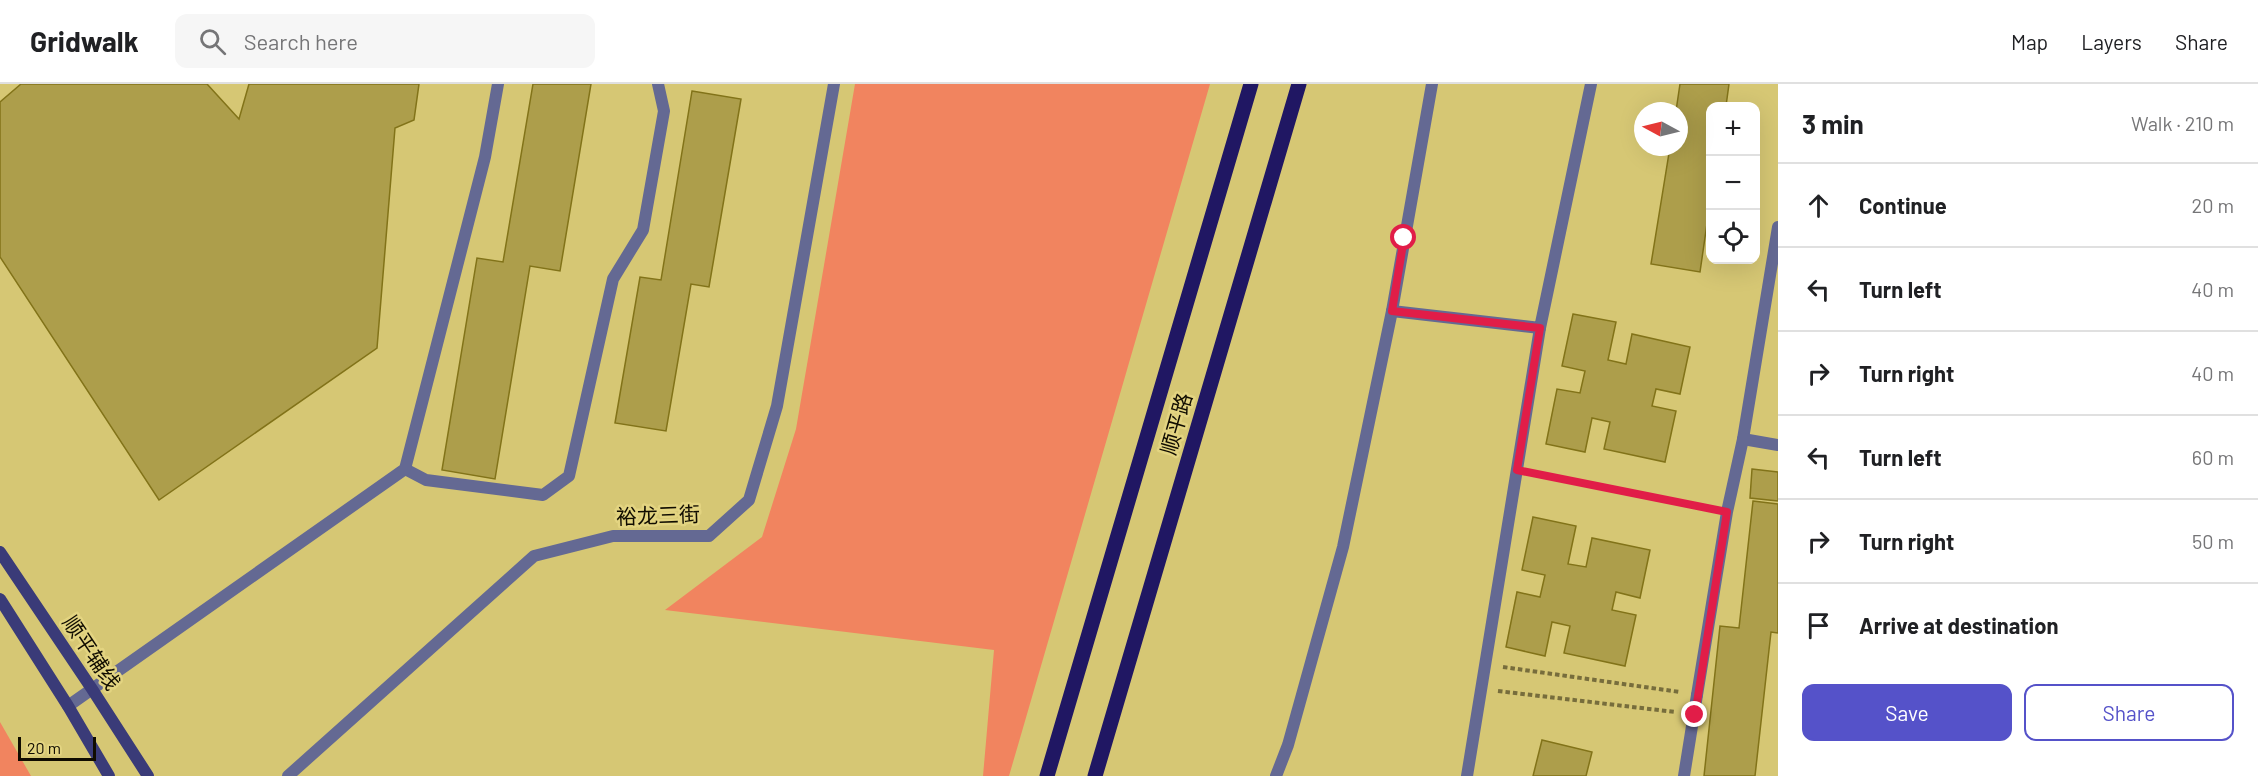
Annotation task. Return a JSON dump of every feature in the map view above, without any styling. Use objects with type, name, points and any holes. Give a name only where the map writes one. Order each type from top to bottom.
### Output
[{"type":"main road","name":"顺平路","points":[[1047,776],[1251,84]]},
{"type":"main road","name":"顺平路","points":[[1095,776],[1299,84]]},
{"type":"main road","name":"顺平辅线","points":[[0,552],[148,776]]},
{"type":"main road","points":[[0,599],[109,776]]},
{"type":"street","points":[[68,706],[405,470],[485,157],[498,84]]},
{"type":"street","points":[[405,470],[426,480],[543,495],[568,476],[613,279],[643,230],[664,111],[658,84]]},
{"type":"street","name":"裕龙三街","points":[[288,776],[534,556],[613,536],[709,536],[749,500],[777,406],[834,84]]},
{"type":"street","points":[[1276,776],[1288,745],[1343,547],[1392,311],[1432,84]]},
{"type":"street","points":[[1467,776],[1540,328],[1591,84]]},
{"type":"street","points":[[1684,776],[1727,512],[1743,439],[1778,227]]},
{"type":"street","points":[[1392,311],[1540,328]]},
{"type":"street","points":[[1743,439],[1778,445]]},
{"type":"path","points":[[1517,470],[1727,512]]},
{"type":"path","points":[[1499,666],[1697,695]]},
{"type":"path","points":[[1494,690],[1695,715]]},
{"type":"shaded area","points":[[855,84],[1210,84],[1009,776],[983,776],[994,650],[665,610],[762,537],[796,429]]},
{"type":"shaded area","points":[[0,722],[31,776],[0,776]]},
{"type":"building","points":[[21,84],[207,84],[239,119],[249,84],[419,84],[414,120],[395,128],[377,348],[159,500],[0,257],[0,102]]},
{"type":"building","points":[[533,84],[591,84],[560,271],[530,266],[495,479],[442,470],[477,258],[503,262]]},
{"type":"building","points":[[1680,84],[1729,84],[1727,102],[1706,102],[1706,231],[1700,272],[1651,264],[1669,156],[1688,156],[1688,102],[1677,102]]},
{"type":"building","points":[[692,91],[741,99],[709,287],[691,284],[666,431],[615,423],[640,277],[661,280]]},
{"type":"building","points":[[1573,314],[1616,322],[1608,360],[1626,364],[1632,334],[1690,347],[1680,394],[1656,389],[1652,406],[1676,411],[1665,462],[1604,449],[1610,422],[1592,418],[1585,452],[1546,444],[1557,389],[1580,393],[1585,371],[1562,366]]},
{"type":"building","points":[[1752,469],[1778,472],[1778,501],[1750,498]]},
{"type":"building","points":[[1753,501],[1778,504],[1778,633],[1771,632],[1755,776],[1704,776],[1720,626],[1739,628]]},
{"type":"building","points":[[1533,517],[1576,526],[1568,564],[1586,567],[1592,538],[1650,550],[1640,598],[1616,592],[1612,610],[1636,615],[1625,666],[1564,653],[1570,626],[1552,622],[1545,656],[1506,647],[1517,592],[1540,597],[1545,575],[1522,570]]},
{"type":"building","points":[[1542,740],[1592,752],[1586,776],[1533,776]]},
{"type":"route","points":[[1404,238],[1392,311],[1540,328],[1517,470],[1727,512],[1695,715]]}]
